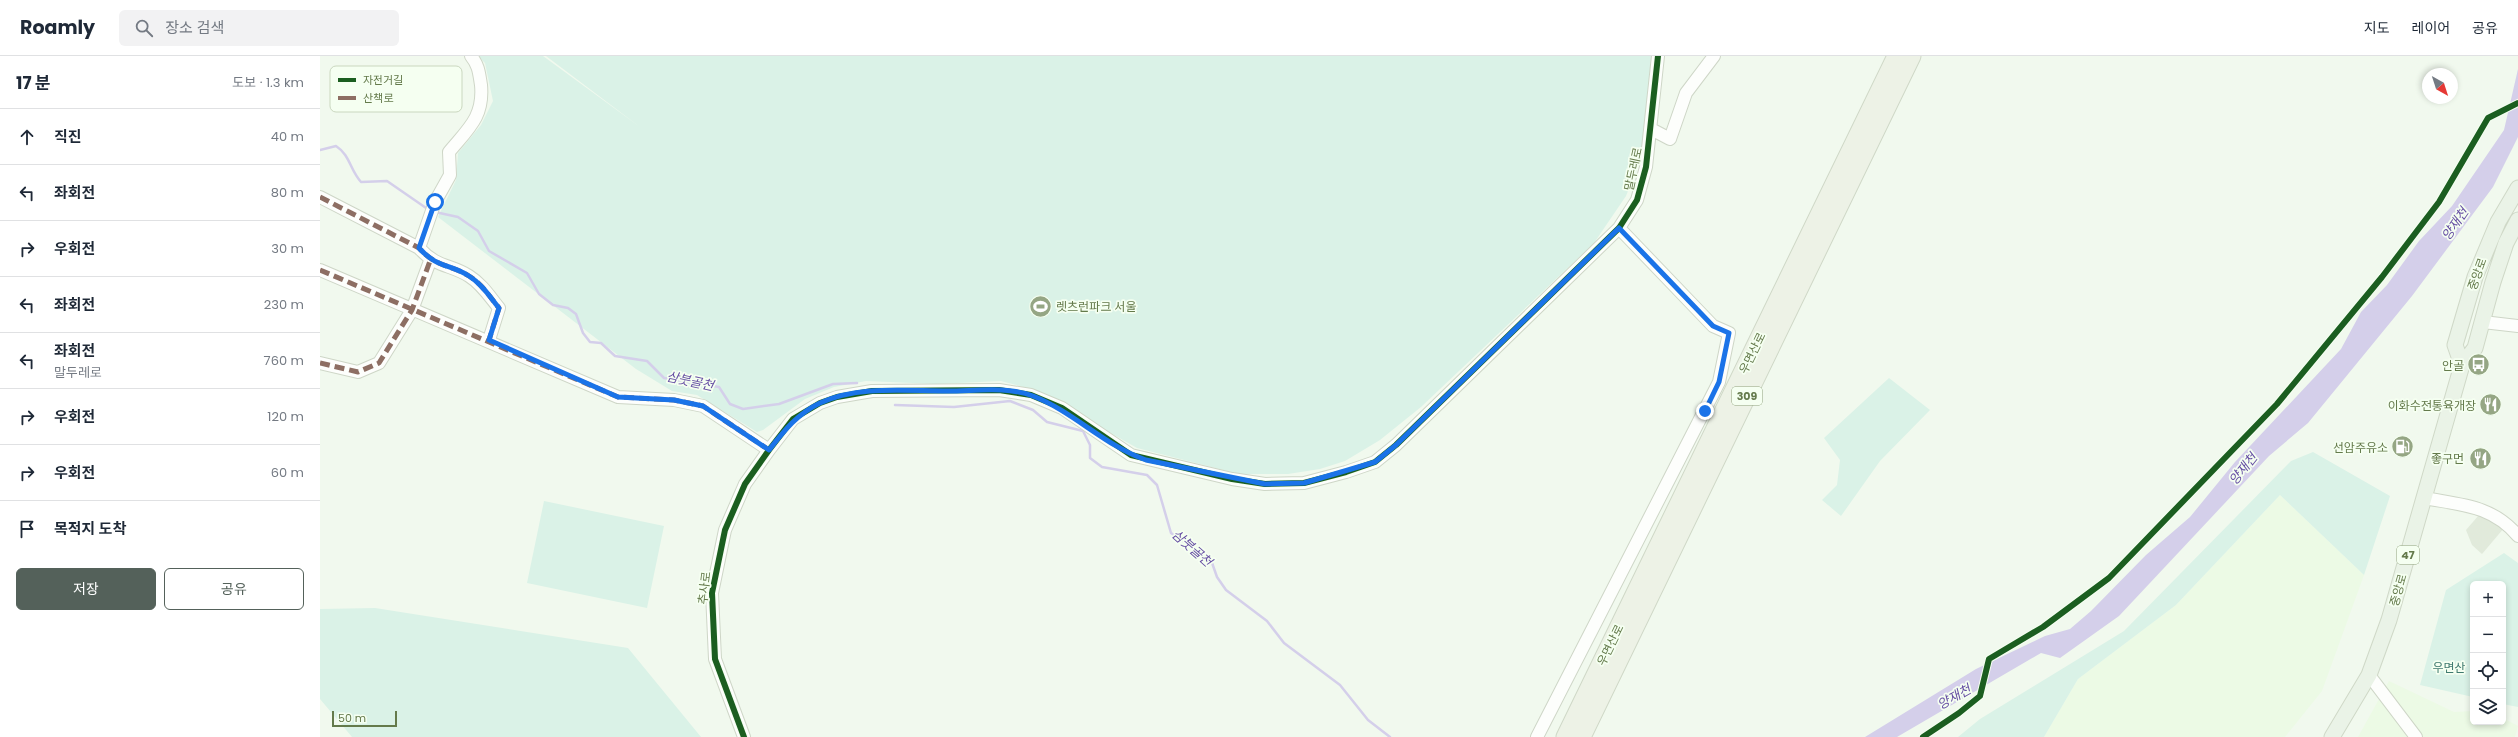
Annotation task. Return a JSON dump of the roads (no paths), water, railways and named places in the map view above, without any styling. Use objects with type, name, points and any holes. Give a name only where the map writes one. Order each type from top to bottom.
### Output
[{"type":"highway","name":"우면산로","points":[[1565,737],[1896,56]]},
{"type":"highway","name":"우면산로","points":[[1582,737],[1912,56]]},
{"type":"main road","name":"중앙로","points":[[2462,365],[2455,345],[2475,277],[2498,222],[2518,188]]},
{"type":"main road","name":"중앙로","points":[[2332,737],[2369,675],[2389,620],[2462,365],[2475,348],[2493,282],[2506,243],[2518,220]]},
{"type":"street","points":[[419,248],[428,218],[450,175],[449,152],[477,118],[482,102],[479,66],[471,56]]},
{"type":"street","name":"말두레로","points":[[769,450],[793,419],[820,403],[837,397],[872,391],[999,390],[1031,395],[1062,408],[1127,452],[1146,460],[1265,484],[1311,481],[1375,462],[1396,445],[1619,228],[1637,200],[1646,167],[1658,56]]},
{"type":"street","points":[[1651,129],[1670,139],[1686,93],[1714,56]]},
{"type":"street","points":[[320,196],[419,248],[430,260],[469,276],[483,288],[499,308],[489,340]]},
{"type":"street","points":[[1537,737],[1715,390],[1729,333],[1713,326],[1619,228]]},
{"type":"street","points":[[320,363],[358,372],[371,368],[379,363],[412,310],[430,260]]},
{"type":"street","points":[[320,270],[412,310],[489,340],[618,397],[674,400],[703,406],[769,450]]},
{"type":"street","points":[[2483,322],[2518,326]]},
{"type":"street","name":"추사로","points":[[744,737],[715,659],[712,593],[725,530],[732,511],[745,484],[769,450]]},
{"type":"street","points":[[2424,498],[2465,504],[2484,510],[2518,536]]},
{"type":"street","points":[[2369,675],[2416,737]]},
{"type":"water","name":"양재천","points":[[2518,69],[2518,137],[2493,187],[2412,296],[2308,423],[2269,456],[2119,616],[2060,658],[2041,653],[1897,737],[1865,737],[1976,669],[2045,636],[2070,629],[2091,611],[2146,555],[2190,517],[2235,462],[2341,349],[2361,312],[2387,285],[2419,241],[2452,206],[2504,130]]},
{"type":"waterway","name":"삼붓골천","points":[[320,150],[336,146],[347,158],[354,173],[361,182],[387,181],[429,210]]},
{"type":"waterway","name":"삼붓골천","points":[[435,212],[458,217],[478,231],[489,251],[527,273],[539,294],[553,305],[568,308],[576,314],[583,333],[590,342],[601,343],[615,356],[647,361],[664,378],[719,387],[730,404],[743,409],[779,404],[833,384],[857,383]]},
{"type":"waterway","name":"삼붓골천","points":[[895,405],[954,407],[1010,401],[1033,410],[1047,422],[1083,431],[1090,445],[1090,458],[1102,467],[1147,475],[1157,485],[1171,533],[1211,560],[1217,577],[1226,590],[1267,621],[1284,643],[1340,685],[1368,720],[1390,737]]},
{"type":"place","name":"렛츠런파크 서울","points":[[1041,306]]},
{"type":"place","name":"안골","points":[[2479,365]]},
{"type":"place","name":"이화수전통육개장","points":[[2491,405]]},
{"type":"place","name":"선암주유소","points":[[2403,447]]},
{"type":"place","name":"좋구먼","points":[[2480,458]]},
{"type":"park label","name":"우면산","points":[[2449,667]]}]
